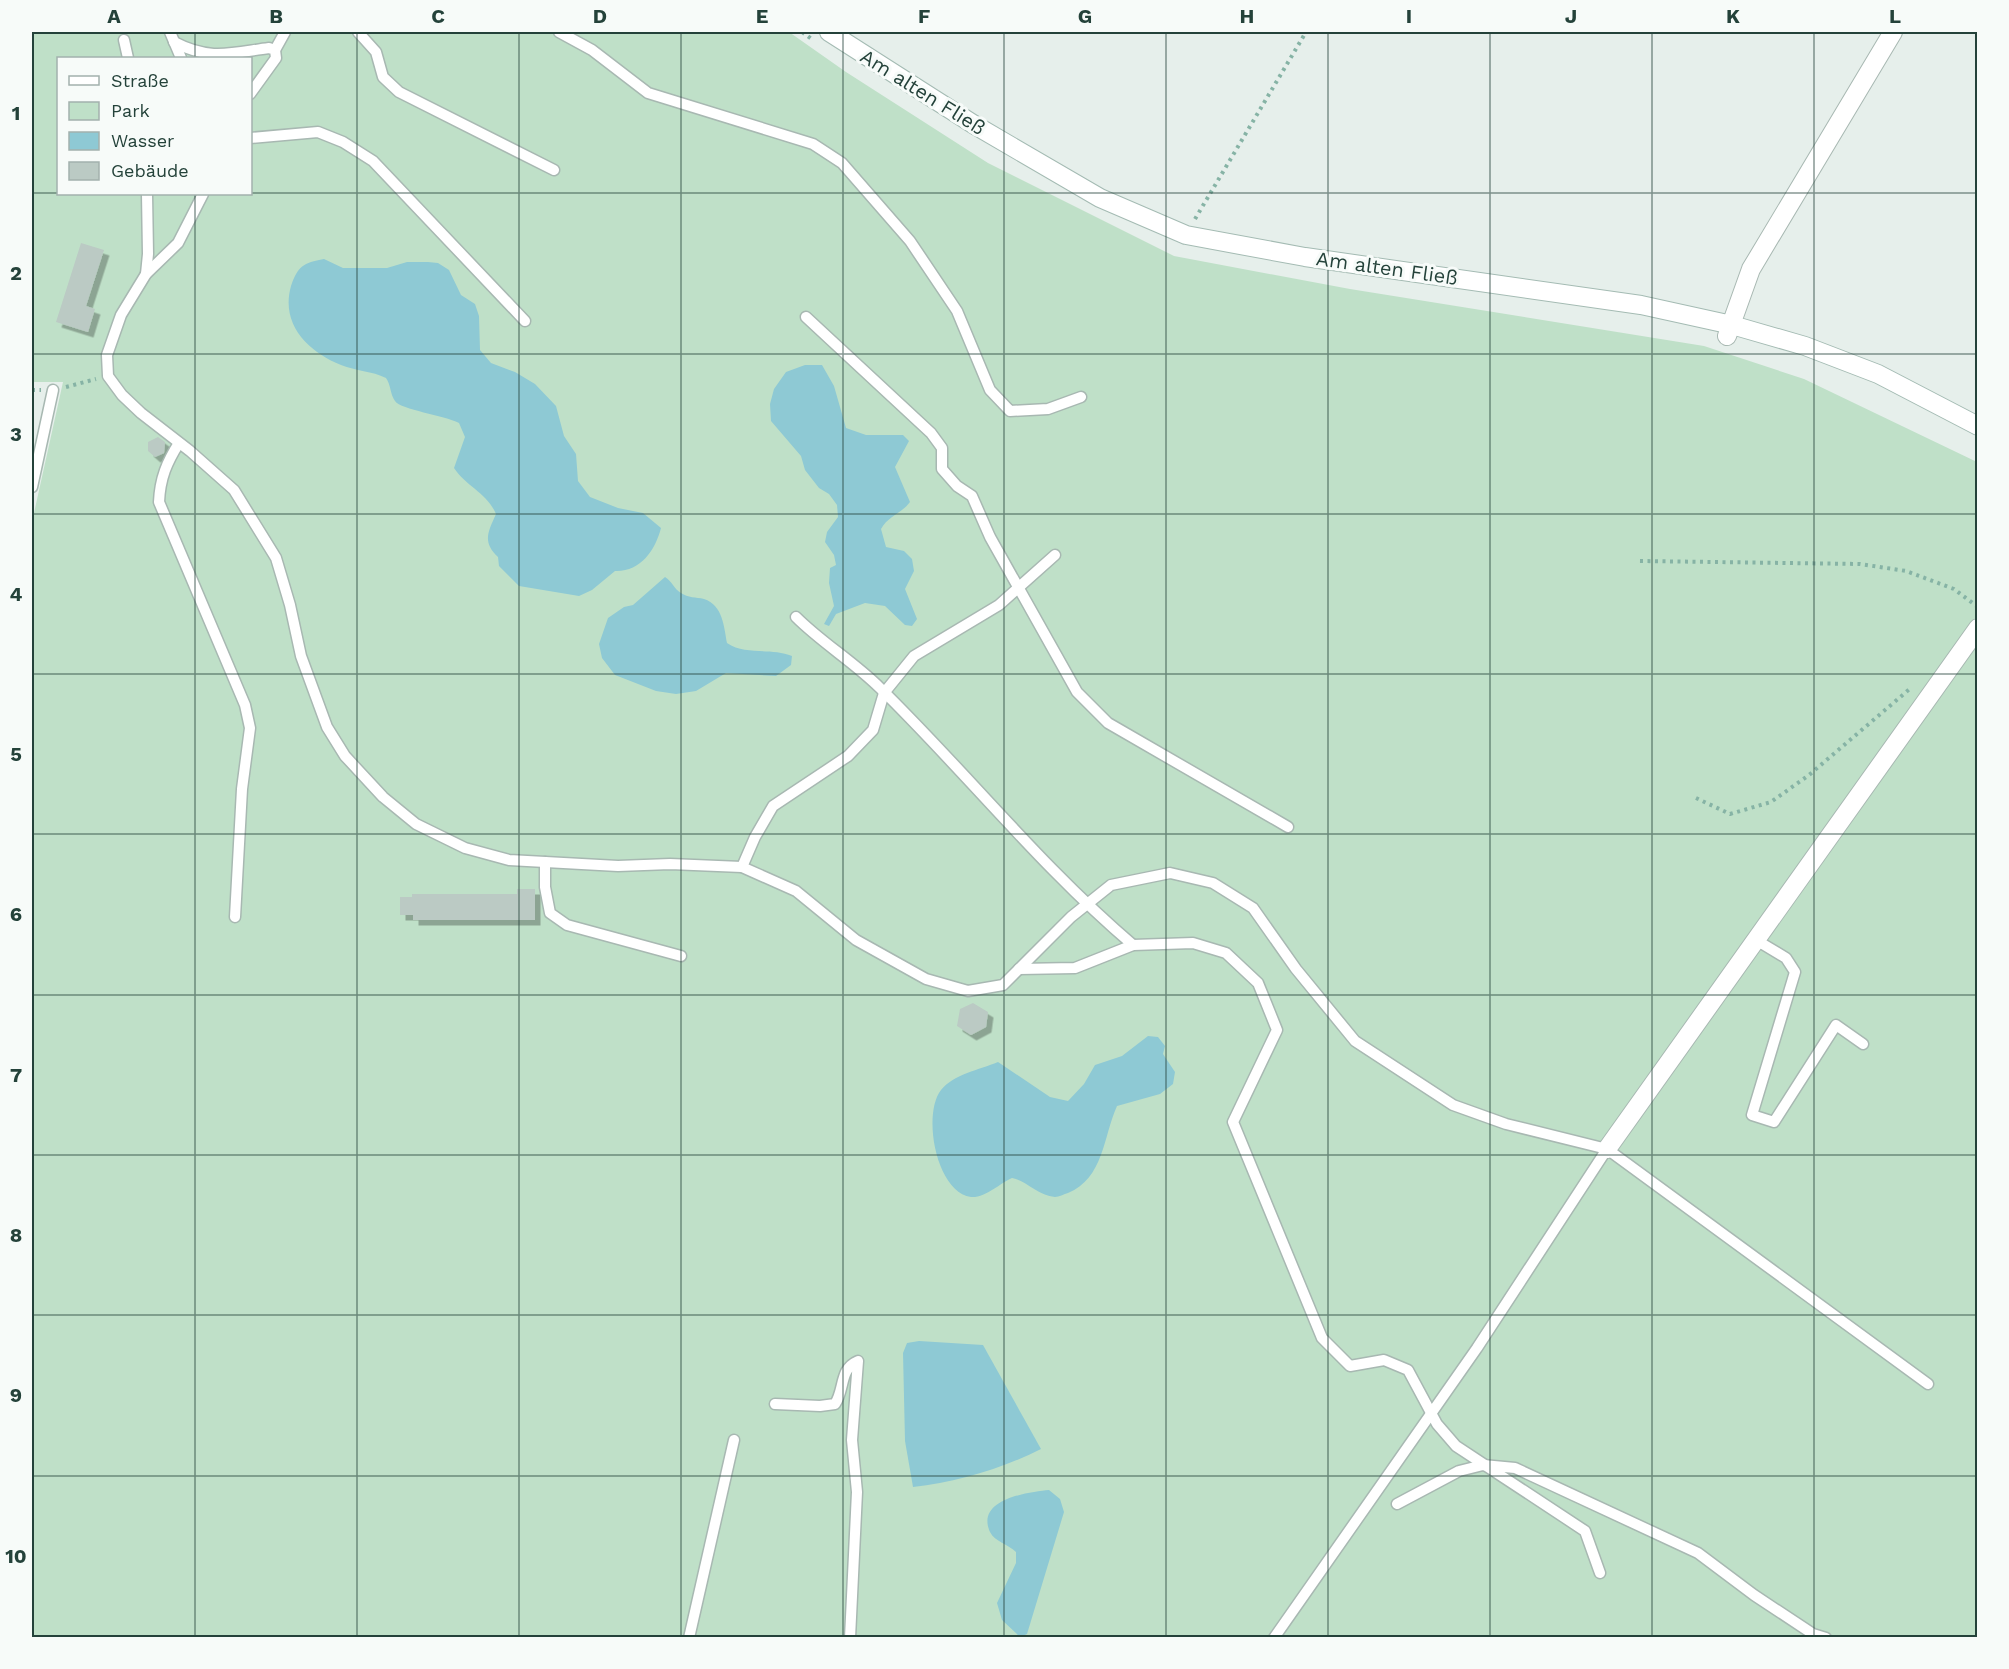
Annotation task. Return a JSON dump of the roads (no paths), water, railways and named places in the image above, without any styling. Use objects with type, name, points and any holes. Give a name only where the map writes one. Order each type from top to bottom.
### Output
[{"type":"main road","name":"Am alten Fließ","points":[[829,32],[974,124],[1100,198],[1185,235],[1305,257],[1641,305],[1729,330],[1805,346],[1878,374],[1977,426]]},
{"type":"main road","points":[[1729,330],[1751,269],[1893,32]]},
{"type":"main road","points":[[1607,1149],[1977,628]]},
{"type":"lane","points":[[252,91],[276,58],[275,50],[285,32]]},
{"type":"lane","points":[[358,32],[376,52],[383,77],[399,92],[554,170]]},
{"type":"lane","points":[[559,32],[592,50],[648,93],[813,144],[842,163],[910,241],[957,311],[990,390],[1010,411],[1048,409],[1081,397]]},
{"type":"lane","points":[[172,37],[189,50],[211,55],[269,48],[275,50]]},
{"type":"lane","points":[[172,37],[181,57]]},
{"type":"lane","points":[[124,39],[128,57]]},
{"type":"lane","points":[[252,138],[318,132],[343,142],[373,161],[525,321]]},
{"type":"lane","points":[[146,274],[147,195]]},
{"type":"lane","points":[[202,195],[178,243],[146,274],[121,315],[107,355],[108,376],[122,395],[141,413],[234,490],[276,558],[290,605],[301,656],[327,727],[345,756],[383,797],[416,824],[465,848],[509,860],[742,867],[796,891],[856,940],[926,979],[968,991],[1003,985],[1086,905],[1111,885],[1170,873],[1213,883],[1254,908],[1296,969],[1355,1041],[1453,1105],[1506,1124],[1607,1149],[1928,1384]]},
{"type":"lane","points":[[806,317],[931,433],[942,448],[942,469],[957,486],[972,496],[990,537],[1077,692],[1090,709],[1108,723],[1288,827]]},
{"type":"lane","points":[[32,487],[53,390]]},
{"type":"lane","points":[[179,443],[167,462],[160,484],[159,502],[244,705],[249,728],[242,789],[235,917]]},
{"type":"lane","points":[[742,867],[755,837],[773,806],[804,783],[848,756],[873,730],[884,693],[914,656],[999,604],[1055,555]]},
{"type":"lane","points":[[796,618],[884,693],[1086,905],[1133,945]]},
{"type":"lane","points":[[545,862],[544,887],[550,913],[567,925],[681,956]]},
{"type":"lane","points":[[1756,940],[1786,958],[1795,972],[1752,1115],[1774,1122],[1836,1025],[1863,1044]]},
{"type":"lane","points":[[1019,969],[1075,968],[1133,945],[1193,943],[1226,953],[1258,983],[1276,1030],[1233,1122],[1322,1338],[1350,1366],[1384,1360],[1408,1370],[1437,1424],[1456,1446],[1585,1531],[1600,1573]]},
{"type":"lane","points":[[1274,1638],[1432,1412],[1607,1149]]},
{"type":"lane","points":[[775,1404],[820,1406],[835,1404],[840,1396],[846,1370],[849,1365],[858,1361],[852,1440],[857,1492],[850,1638]]},
{"type":"lane","points":[[689,1638],[734,1440]]},
{"type":"lane","points":[[1397,1504],[1459,1471],[1483,1465],[1515,1468],[1698,1553],[1754,1595],[1813,1634],[1826,1638]]},
{"type":"water","points":[[324,259],[343,268],[387,268],[407,262],[428,262],[438,263],[449,270],[461,295],[475,304],[479,316],[480,350],[491,363],[515,372],[535,384],[556,406],[564,436],[576,454],[578,481],[590,497],[618,508],[643,513],[661,528],[655,545],[645,558],[632,568],[615,571],[592,590],[579,596],[519,586],[499,566],[498,557],[488,542],[496,514],[488,501],[454,468],[465,437],[459,423],[399,404],[393,398],[386,378],[347,367],[318,353],[308,345],[294,325],[289,300],[294,279],[302,266]]},
{"type":"water","points":[[805,365],[822,365],[834,386],[846,428],[866,435],[903,435],[909,441],[895,467],[910,502],[881,529],[886,547],[904,551],[912,559],[914,571],[905,589],[917,619],[912,626],[905,625],[885,606],[865,603],[836,614],[829,626],[824,624],[834,606],[829,583],[830,568],[836,565],[834,555],[825,542],[827,532],[838,517],[837,505],[829,494],[819,488],[805,470],[801,456],[771,421],[770,404],[774,389],[786,372]]},
{"type":"water","points":[[665,577],[684,595],[704,599],[715,606],[721,617],[727,643],[742,649],[784,653],[792,656],[791,665],[776,676],[726,673],[696,691],[676,694],[656,691],[615,675],[602,658],[599,644],[608,618],[624,607],[633,605]]},
{"type":"water","points":[[1148,1036],[1158,1037],[1165,1046],[1163,1054],[1175,1072],[1173,1084],[1160,1094],[1117,1106],[1096,1167],[1080,1186],[1055,1197],[1043,1194],[1012,1178],[987,1193],[971,1197],[959,1192],[949,1182],[941,1167],[933,1133],[935,1101],[946,1085],[960,1076],[998,1062],[1050,1097],[1068,1101],[1084,1084],[1095,1065],[1122,1056]]},
{"type":"water","points":[[919,1341],[983,1345],[1041,1449],[978,1474],[913,1487],[905,1441],[903,1353],[907,1343]]},
{"type":"water","points":[[1049,1490],[1060,1499],[1064,1512],[1027,1634],[1020,1637],[1002,1620],[997,1603],[1016,1563],[1016,1552],[992,1535],[987,1521],[990,1512],[1006,1499]]}]
